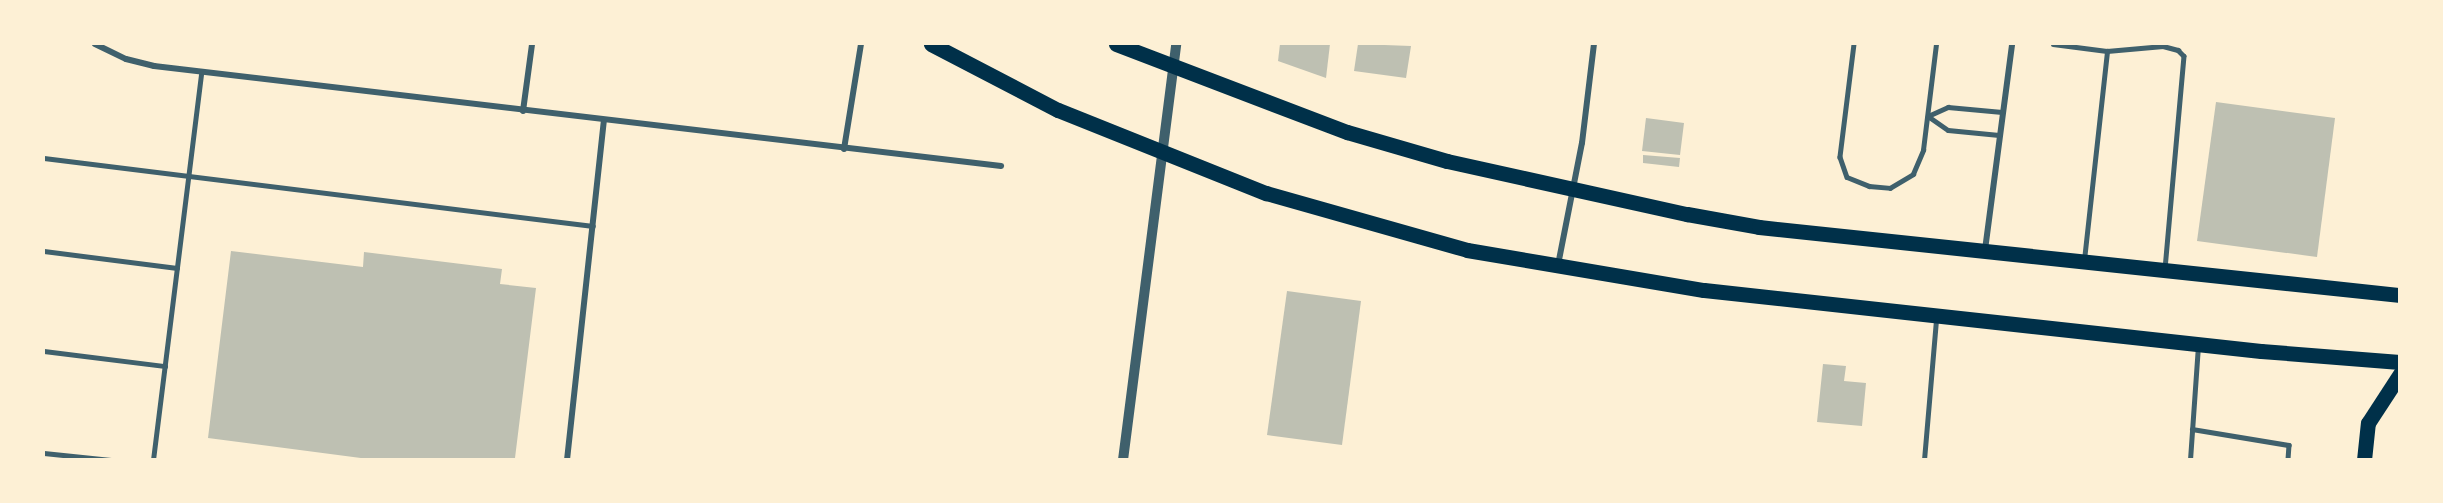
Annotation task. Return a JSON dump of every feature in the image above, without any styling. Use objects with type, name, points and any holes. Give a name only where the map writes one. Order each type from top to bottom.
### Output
[{"type":"main road","points":[[931,44],[1058,110],[1163,151],[1328,213],[1467,250],[1704,290],[2198,344],[2400,362]]},
{"type":"main road","points":[[1116,44],[1347,132],[1571,191],[1759,227],[2400,295]]},
{"type":"main road","points":[[2364,459],[2368,423],[2400,374]]},
{"type":"street","points":[[95,44],[126,59],[201,72],[604,122],[1002,166]]},
{"type":"street","points":[[523,111],[532,44]]},
{"type":"street","points":[[844,148],[861,44]]},
{"type":"street","points":[[1123,459],[1176,44]]},
{"type":"street","points":[[1557,266],[1582,143],[1594,44]]},
{"type":"street","points":[[1985,250],[2012,44]]},
{"type":"street","points":[[567,459],[604,122]]},
{"type":"lane","points":[[1854,44],[1840,157],[1847,177],[1869,186],[1890,188],[1913,174],[1923,150],[1936,44]]},
{"type":"lane","points":[[2053,44],[2107,51],[2153,45],[2178,50],[2184,56],[2165,271]]},
{"type":"lane","points":[[2084,262],[2107,51]]},
{"type":"lane","points":[[153,459],[201,72]]},
{"type":"lane","points":[[1928,116],[1948,107],[2002,112]]},
{"type":"lane","points":[[1928,116],[1948,130],[1999,135]]},
{"type":"lane","points":[[44,158],[592,226]]},
{"type":"lane","points":[[44,251],[177,268]]},
{"type":"lane","points":[[1924,459],[1936,314]]},
{"type":"lane","points":[[2190,459],[2198,344]]},
{"type":"lane","points":[[44,351],[165,366]]},
{"type":"lane","points":[[2192,429],[2289,445],[2288,459]]},
{"type":"lane","points":[[44,453],[111,459]]},
{"type":"building","points":[[1280,44],[1330,44],[1326,78],[1278,61]]},
{"type":"building","points":[[1358,44],[1411,46],[1406,78],[1354,71]]},
{"type":"building","points":[[2216,102],[2335,118],[2317,257],[2197,241]]},
{"type":"building","points":[[1646,118],[1684,123],[1680,155],[1642,151]]},
{"type":"building","points":[[1643,155],[1680,158],[1679,167],[1643,163]]},
{"type":"building","points":[[231,251],[363,267],[364,252],[502,269],[500,284],[536,288],[515,458],[376,460],[208,438]]},
{"type":"building","points":[[1287,291],[1361,301],[1342,445],[1267,435]]},
{"type":"building","points":[[1823,364],[1846,366],[1844,381],[1866,383],[1862,426],[1817,422]]}]
